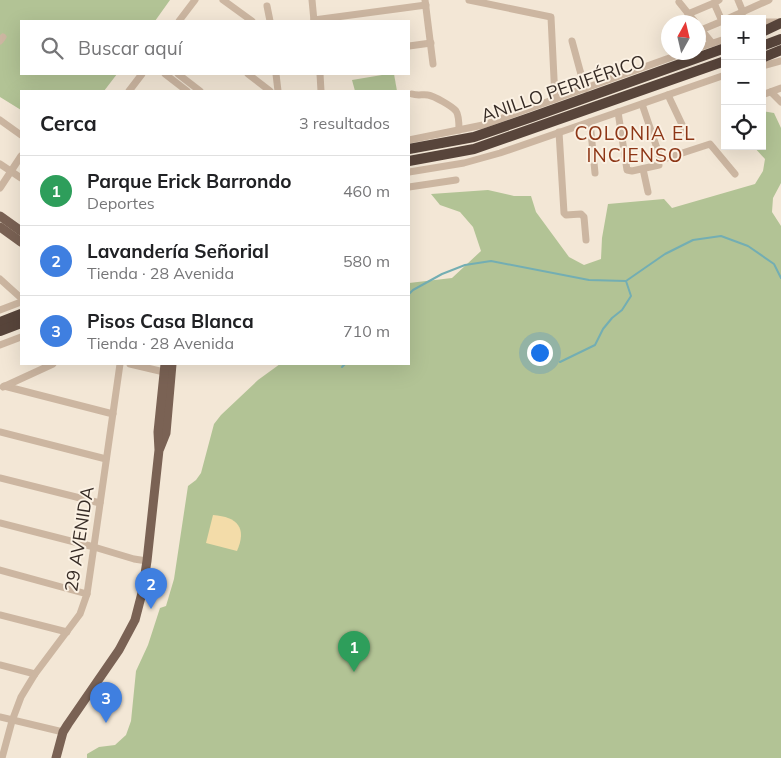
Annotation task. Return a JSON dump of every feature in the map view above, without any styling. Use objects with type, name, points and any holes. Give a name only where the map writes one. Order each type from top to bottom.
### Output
[{"type":"highway","points":[[766,30],[781,22]]},
{"type":"highway","points":[[766,45],[781,39]]},
{"type":"highway","name":"ANILLO PERIFÉRICO","points":[[410,149],[474,137],[721,49]]},
{"type":"highway","points":[[766,56],[781,50]]},
{"type":"highway","name":"ANILLO PERIFÉRICO","points":[[410,161],[474,149],[721,63]]},
{"type":"highway","points":[[484,125],[520,121]]},
{"type":"highway","points":[[0,322],[20,314]]},
{"type":"highway","points":[[0,331],[20,323]]},
{"type":"main road","points":[[0,216],[20,230]]},
{"type":"main road","points":[[0,227],[20,241]]},
{"type":"main road","points":[[56,758],[63,732],[119,650],[135,620],[147,561],[160,450],[166,433],[170,367]]},
{"type":"street","points":[[181,20],[195,0]]},
{"type":"street","points":[[223,0],[251,20]]},
{"type":"street","points":[[312,0],[314,20],[425,2],[433,64]]},
{"type":"street","points":[[469,0],[549,15],[551,19],[556,99]]},
{"type":"street","points":[[517,0],[518,10]]},
{"type":"street","points":[[738,0],[743,12]]},
{"type":"street","points":[[736,15],[765,1]]},
{"type":"street","points":[[679,2],[688,14],[717,2],[722,15]]},
{"type":"street","points":[[268,6],[270,20]]},
{"type":"street","points":[[706,27],[721,21]]},
{"type":"street","points":[[766,22],[781,22]]},
{"type":"street","points":[[706,36],[712,43]]},
{"type":"street","points":[[572,40],[585,89]]},
{"type":"street","points":[[706,45],[721,41]]},
{"type":"street","points":[[410,46],[430,43]]},
{"type":"street","points":[[410,140],[484,125],[664,60]]},
{"type":"street","points":[[766,65],[781,61]]},
{"type":"street","points":[[130,90],[141,75]]},
{"type":"street","points":[[166,75],[186,90]]},
{"type":"street","points":[[179,75],[199,90]]},
{"type":"street","points":[[249,75],[269,90]]},
{"type":"street","points":[[276,75],[278,90]]},
{"type":"street","points":[[320,75],[322,90]]},
{"type":"street","points":[[410,172],[464,163],[500,153],[721,76]]},
{"type":"street","points":[[766,94],[781,88]]},
{"type":"street","points":[[771,92],[781,102]]},
{"type":"street","points":[[412,94],[433,97],[453,108],[458,114],[459,130]]},
{"type":"street","points":[[668,95],[686,133]]},
{"type":"street","points":[[642,104],[661,162]]},
{"type":"street","points":[[618,112],[626,168],[629,171],[643,169],[708,144],[711,145],[735,174]]},
{"type":"street","points":[[0,120],[20,133]]},
{"type":"street","points":[[590,122],[595,173]]},
{"type":"street","points":[[559,132],[564,214],[582,215],[584,217],[586,240]]},
{"type":"street","points":[[0,188],[20,158]]},
{"type":"street","points":[[0,164],[20,177]]},
{"type":"street","points":[[643,169],[648,192]]},
{"type":"street","points":[[410,187],[456,180]]},
{"type":"street","points":[[0,279],[20,299]]},
{"type":"street","points":[[0,310],[20,300]]},
{"type":"street","points":[[0,346],[20,337]]},
{"type":"street","points":[[2,387],[51,365]]},
{"type":"street","name":"29 AVENIDA","points":[[2,758],[12,720],[21,697],[35,674],[80,614],[87,594],[120,365]]},
{"type":"street","points":[[143,365],[170,367]]},
{"type":"street","points":[[2,387],[113,414]]},
{"type":"street","points":[[0,432],[106,460]]},
{"type":"street","points":[[0,478],[100,503]]},
{"type":"street","points":[[0,523],[147,561]]},
{"type":"street","points":[[0,570],[87,594]]},
{"type":"street","points":[[0,615],[67,632]]},
{"type":"street","points":[[0,665],[35,674]]},
{"type":"street","points":[[0,717],[63,732]]},
{"type":"green space","points":[[0,0],[170,0],[156,20],[20,20],[20,75],[116,75],[105,90],[20,90],[20,109],[0,97]]},
{"type":"green space","points":[[394,75],[397,90],[355,90],[352,80]]},
{"type":"green space","points":[[766,112],[774,113],[781,128],[781,183],[773,198],[772,212],[781,226],[781,758],[87,758],[87,754],[99,747],[115,745],[126,735],[131,721],[136,671],[148,645],[160,608],[166,606],[174,579],[188,486],[201,473],[214,424],[258,380],[279,365],[410,365],[410,283],[452,278],[481,251],[473,227],[460,212],[440,205],[431,194],[488,190],[514,196],[531,196],[536,212],[569,257],[584,265],[601,259],[602,238],[608,204],[664,199],[672,208],[755,184],[763,171],[765,159],[757,150],[766,150]]},
{"type":"sand","points":[[213,515],[229,518],[238,525],[241,536],[237,551],[206,543]]},
{"type":"waterway","points":[[410,293],[442,274],[465,265],[491,261],[589,280],[626,281],[665,254],[693,240],[721,236],[748,246],[774,264],[781,278]]},
{"type":"waterway","points":[[560,362],[595,345],[603,329],[622,310],[631,296],[626,281]]},
{"type":"place","name":"Lavandería Señorial","points":[[151,609]]},
{"type":"place","name":"Parque Erick Barrondo","points":[[354,672]]},
{"type":"place","name":"Pisos Casa Blanca","points":[[106,723]]},
{"type":"district","name":"COLONIA EL INCIENSO","points":[[635,144]]}]
